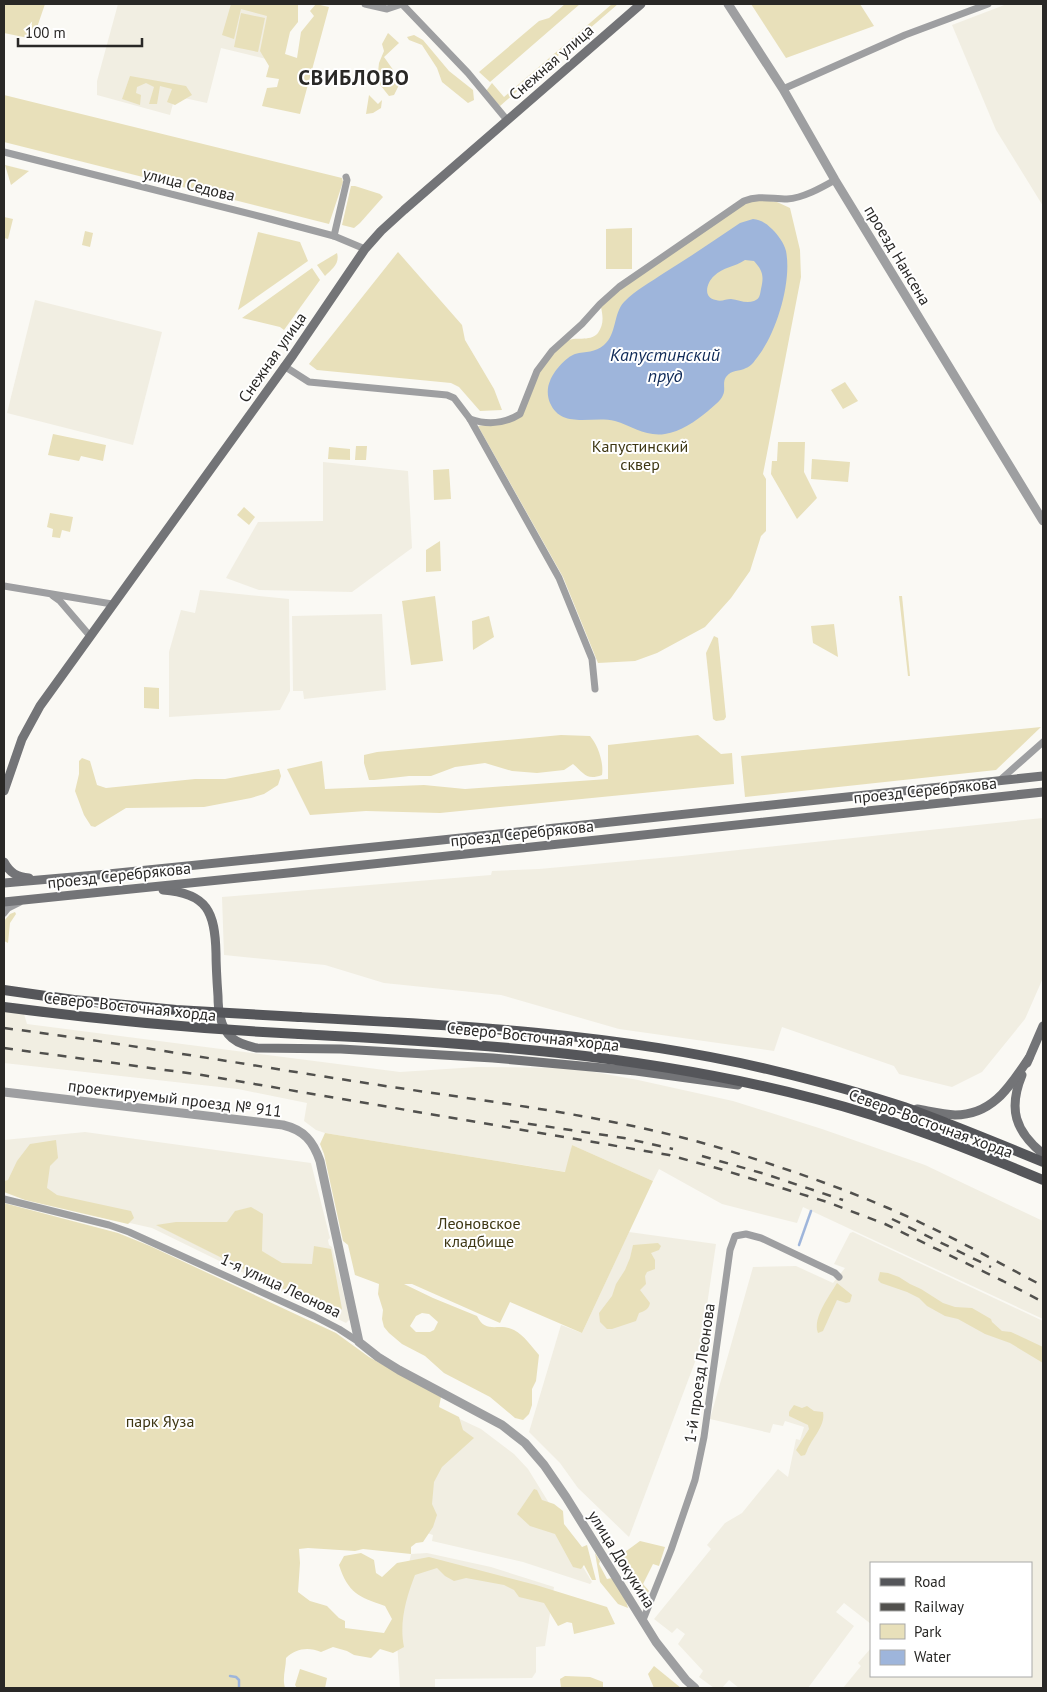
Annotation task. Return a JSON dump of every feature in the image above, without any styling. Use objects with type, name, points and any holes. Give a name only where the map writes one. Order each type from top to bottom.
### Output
[{"type":"main road","name":"Снежная улица","points":[[4,791],[15,754],[28,724],[284,366],[365,249],[388,224],[641,4]]},
{"type":"main road","name":"проезд Серебрякова","points":[[4,883],[423,842],[1043,776]]},
{"type":"main road","name":"проезд Серебрякова","points":[[4,902],[1043,792]]},
{"type":"main road","points":[[4,862],[17,876],[44,880]]},
{"type":"main road","points":[[139,889],[174,891],[198,899],[206,907],[213,918],[218,1010],[221,1021],[232,1038],[244,1045],[257,1048],[409,1052],[573,1065],[636,1071],[790,1092]]},
{"type":"main road","name":"Северо-Восточная хорда","points":[[4,990],[74,1000],[176,1010],[468,1026],[590,1039],[688,1053],[766,1069],[834,1086],[903,1107],[972,1132],[1043,1162]]},
{"type":"main road","name":"Северо-Восточная хорда","points":[[4,1007],[116,1022],[212,1030],[436,1041],[513,1047],[602,1057],[685,1070],[790,1092],[895,1122],[965,1147],[1043,1180]]},
{"type":"main road","points":[[1043,1026],[1017,1086],[1015,1097],[1015,1110],[1021,1131],[1030,1143],[1043,1154]]},
{"type":"main road","points":[[903,1107],[955,1115],[984,1110],[1004,1093],[1029,1058]]},
{"type":"street","points":[[365,4],[387,9],[402,4],[468,73],[507,120]]},
{"type":"street","name":"проезд Нансена","points":[[728,4],[783,90],[834,180],[1040,508],[1043,521]]},
{"type":"street","points":[[783,90],[905,35],[988,4]]},
{"type":"street","name":"улица Седова","points":[[4,152],[334,236],[365,249]]},
{"type":"street","points":[[334,236],[347,180],[346,177]]},
{"type":"street","points":[[470,419],[486,424],[504,421],[520,414],[537,370],[552,351],[582,324],[600,304],[619,287],[744,201],[753,197],[763,196],[789,199],[819,188],[834,180]]},
{"type":"street","points":[[284,366],[309,382],[447,395],[454,398],[470,419],[559,578],[592,659],[595,689]]},
{"type":"street","points":[[4,586],[112,604]]},
{"type":"street","points":[[50,594],[60,601],[90,636]]},
{"type":"street","points":[[999,781],[1043,742]]},
{"type":"street","points":[[4,913],[8,908],[22,901]]},
{"type":"street","name":"проектируемый проезд № 911","points":[[4,1092],[283,1125],[301,1132],[312,1142],[320,1161],[359,1342]]},
{"type":"street","name":"1-я улица Леонова","points":[[4,1200],[109,1225],[129,1232],[314,1316],[339,1329],[399,1370],[502,1425],[525,1443]]},
{"type":"street","name":"1-й проезд Леонова","points":[[643,1620],[696,1480],[704,1437],[730,1250],[735,1236],[746,1234],[761,1238],[835,1273],[839,1277]]},
{"type":"street","name":"улица Докукина","points":[[525,1443],[544,1465],[566,1497],[664,1653],[695,1688]]},
{"type":"shaded area","points":[[118,4],[293,4],[279,62],[221,48],[207,103],[175,96],[170,115],[97,95],[97,81]]},
{"type":"shaded area","points":[[1007,4],[1043,4],[1043,206],[996,130],[952,25]]},
{"type":"shaded area","points":[[35,300],[162,332],[133,445],[7,413]]},
{"type":"shaded area","points":[[323,462],[408,471],[412,548],[352,592],[259,590],[226,578],[258,522],[323,521]]},
{"type":"shaded area","points":[[200,590],[289,599],[290,691],[280,710],[169,717],[169,652],[181,610],[195,613]]},
{"type":"shaded area","points":[[382,614],[386,690],[304,699],[303,691],[293,691],[292,616]]},
{"type":"shaded area","points":[[1043,818],[1043,978],[1025,1019],[982,1072],[952,1087],[899,1074],[894,1066],[782,1027],[774,1051],[619,1029],[501,995],[384,983],[325,965],[224,955],[222,897],[491,875],[492,871],[539,869],[682,856]]},
{"type":"shaded area","points":[[21,1004],[27,1024],[400,1072],[477,1067],[573,1068],[733,1101],[822,1129],[925,1165],[1043,1221],[1043,1319],[803,1207],[797,1223],[722,1204],[659,1169],[653,1181],[572,1145],[566,1172],[325,1133],[316,1130],[304,1121],[307,1103],[238,1089],[4,1063],[4,1008]]},
{"type":"shaded area","points":[[85,1132],[311,1163],[330,1238],[328,1240],[329,1245],[332,1247],[350,1319],[346,1323],[152,1228],[24,1199],[4,1191],[4,1140]]},
{"type":"shaded area","points":[[629,1232],[716,1244],[702,1339],[698,1354],[629,1537],[578,1488],[560,1463],[529,1432],[561,1325],[582,1333]]},
{"type":"shaded area","points":[[853,1232],[1043,1321],[1043,1688],[843,1688],[861,1666],[858,1663],[870,1649],[870,1677],[1032,1677],[1032,1562],[870,1562],[870,1623],[844,1603],[836,1612],[854,1626],[808,1688],[739,1688],[729,1680],[722,1688],[714,1688],[699,1677],[703,1671],[678,1644],[685,1634],[677,1628],[672,1633],[654,1619],[711,1549],[707,1545],[725,1523],[742,1513],[778,1469],[788,1477],[796,1439],[800,1440],[804,1427],[785,1421],[783,1426],[773,1424],[770,1433],[710,1419],[753,1267],[796,1266],[833,1283],[845,1268],[834,1264],[850,1233]]},
{"type":"shaded area","points":[[432,1406],[481,1429],[514,1454],[528,1469],[549,1503],[549,1511],[592,1582],[590,1584],[523,1562],[432,1541],[433,1535],[410,1527]]},
{"type":"shaded area","points":[[427,1553],[491,1567],[554,1587],[545,1646],[536,1647],[536,1672],[532,1678],[435,1679],[435,1688],[400,1688],[396,1627],[411,1554]]},
{"type":"green space","points":[[4,4],[45,4],[33,39],[4,33]]},
{"type":"green space","points":[[231,4],[298,4],[298,22],[290,32],[285,54],[297,58],[301,32],[314,16],[310,11],[316,4],[329,7],[300,114],[262,106],[267,88],[277,87],[279,79],[266,77],[269,66],[260,51],[267,16],[241,9],[234,39],[222,35]]},
{"type":"green space","points":[[565,4],[580,4],[490,82],[479,72],[539,21],[549,18]]},
{"type":"green space","points":[[612,4],[618,4],[500,106],[486,91],[492,83],[504,97]]},
{"type":"green space","points":[[751,4],[860,4],[874,26],[786,58]]},
{"type":"green space","points":[[241,13],[265,18],[258,52],[234,47]]},
{"type":"green space","points":[[388,33],[399,43],[384,57],[401,81],[394,95],[389,96],[377,81],[379,63],[384,51],[382,44]]},
{"type":"green space","points":[[414,35],[423,40],[449,71],[473,90],[474,100],[468,103],[442,82],[437,68],[422,45],[409,40],[407,37]]},
{"type":"green space","points":[[130,76],[186,86],[192,95],[175,105],[167,102],[172,89],[160,86],[157,104],[149,104],[154,87],[146,83],[137,87],[136,93],[141,95],[140,105],[122,99]]},
{"type":"green space","points":[[4,95],[342,178],[343,182],[329,224],[4,142]]},
{"type":"green space","points":[[369,95],[378,104],[382,100],[381,108],[373,113],[366,114]]},
{"type":"green space","points":[[5,165],[29,171],[11,185]]},
{"type":"green space","points":[[351,186],[380,194],[383,197],[354,228],[342,225]]},
{"type":"green space","name":"Капустинский сквер","points":[[756,199],[777,202],[790,208],[800,250],[801,277],[763,474],[766,479],[766,531],[761,536],[750,571],[731,598],[705,627],[657,653],[635,661],[598,663],[563,577],[478,426],[515,420],[542,367],[556,349],[569,340],[590,338],[598,333],[602,320],[601,307],[612,295],[745,203]]},
{"type":"green space","points":[[4,217],[13,219],[8,239],[4,238]]},
{"type":"green space","points":[[632,228],[632,269],[606,269],[606,229]]},
{"type":"green space","points":[[85,231],[93,233],[90,247],[82,245]]},
{"type":"green space","points":[[258,232],[300,242],[308,261],[238,310]]},
{"type":"green space","points":[[398,252],[462,325],[465,340],[494,389],[502,410],[480,411],[459,387],[451,383],[317,370],[309,364]]},
{"type":"green space","points":[[337,253],[338,257],[333,269],[325,276],[317,265]]},
{"type":"green space","points":[[312,268],[320,280],[284,330],[280,327],[242,318]]},
{"type":"green space","points":[[845,382],[858,401],[843,409],[831,390]]},
{"type":"green space","points":[[53,434],[106,445],[103,461],[81,456],[79,461],[48,455]]},
{"type":"green space","points":[[778,442],[805,442],[804,472],[817,498],[797,519],[771,474],[772,461],[777,461]]},
{"type":"green space","points":[[356,446],[367,446],[366,460],[355,460]]},
{"type":"green space","points":[[329,447],[350,449],[350,460],[328,459]]},
{"type":"green space","points":[[812,459],[850,462],[848,482],[811,479]]},
{"type":"green space","points":[[449,469],[451,499],[434,500],[433,470]]},
{"type":"green space","points":[[244,507],[255,517],[249,525],[237,515]]},
{"type":"green space","points":[[50,513],[73,517],[70,532],[62,530],[60,538],[52,537],[53,529],[47,527]]},
{"type":"green space","points":[[440,541],[441,571],[426,572],[426,550]]},
{"type":"green space","points":[[435,596],[443,661],[411,665],[402,601]]},
{"type":"green space","points":[[899,596],[902,596],[910,676],[908,676]]},
{"type":"green space","points":[[489,616],[494,637],[473,650],[472,621]]},
{"type":"green space","points":[[834,624],[838,657],[813,643],[811,626]]},
{"type":"green space","points":[[714,636],[718,638],[726,717],[724,720],[716,721],[713,719],[706,653]]},
{"type":"green space","points":[[144,687],[159,688],[159,709],[144,708]]},
{"type":"green space","points":[[1041,727],[996,770],[745,797],[741,756]]},
{"type":"green space","points":[[561,735],[590,736],[600,754],[602,775],[589,777],[573,764],[564,770],[537,773],[512,771],[485,763],[455,767],[431,776],[369,780],[364,763],[364,755],[377,752]]},
{"type":"green space","points":[[698,735],[721,754],[732,753],[734,784],[440,813],[366,811],[310,815],[287,769],[322,761],[325,789],[424,785],[465,789],[608,779],[608,745]]},
{"type":"green space","points":[[82,758],[90,761],[97,785],[106,788],[195,779],[225,779],[279,769],[281,776],[278,785],[264,794],[251,798],[204,807],[126,808],[95,827],[91,826],[84,815],[75,791],[79,774],[79,761]]},
{"type":"green space","points":[[15,912],[16,914],[10,923],[8,943],[4,941],[4,921],[10,914]]},
{"type":"green space","name":"Леоновское кладбище","points":[[325,1133],[565,1172],[572,1145],[653,1181],[582,1333],[510,1302],[500,1323],[412,1284],[404,1284],[477,1316],[484,1325],[514,1330],[528,1341],[539,1355],[536,1381],[532,1389],[532,1405],[529,1414],[523,1420],[515,1418],[490,1397],[444,1373],[425,1356],[402,1344],[384,1327],[382,1319],[383,1310],[378,1294],[379,1284],[355,1275],[348,1245],[343,1241],[324,1154],[320,1144]],"holes":[[[422,1313],[429,1314],[438,1322],[434,1330],[430,1332],[416,1332],[410,1326],[416,1316]]]},
{"type":"green space","points":[[56,1140],[58,1158],[50,1166],[47,1188],[57,1195],[131,1211],[134,1218],[128,1224],[25,1200],[4,1192],[4,1181],[8,1180],[17,1161],[30,1144]]},
{"type":"green space","name":"парк Яуза","points":[[4,1203],[118,1233],[150,1246],[336,1333],[369,1357],[441,1397],[439,1407],[459,1417],[463,1430],[474,1438],[442,1467],[434,1482],[432,1504],[437,1515],[433,1527],[423,1542],[416,1543],[411,1547],[411,1554],[363,1549],[355,1551],[299,1549],[298,1592],[310,1601],[327,1606],[339,1618],[345,1621],[345,1628],[384,1633],[392,1619],[385,1606],[356,1593],[346,1582],[342,1574],[339,1565],[344,1556],[361,1553],[374,1560],[376,1573],[382,1577],[397,1563],[429,1557],[536,1585],[607,1607],[615,1624],[574,1634],[572,1623],[567,1622],[558,1626],[544,1603],[519,1597],[514,1590],[504,1585],[466,1578],[454,1581],[437,1568],[415,1575],[404,1611],[402,1629],[404,1647],[393,1653],[380,1649],[371,1658],[354,1655],[333,1647],[321,1652],[312,1649],[298,1650],[286,1658],[285,1688],[4,1688]]},
{"type":"green space","points":[[251,1207],[263,1214],[262,1251],[282,1263],[312,1264],[314,1246],[331,1249],[342,1309],[334,1314],[156,1225],[176,1222],[227,1222],[235,1211]]},
{"type":"green space","points":[[658,1243],[661,1246],[659,1250],[651,1253],[655,1260],[655,1269],[647,1272],[645,1276],[646,1284],[640,1290],[650,1303],[649,1307],[639,1313],[636,1321],[607,1329],[600,1322],[599,1313],[612,1296],[616,1284],[625,1270],[633,1245]]},
{"type":"green space","points":[[880,1272],[899,1277],[943,1303],[955,1307],[972,1308],[991,1319],[1002,1331],[1011,1332],[1043,1347],[1043,1363],[1010,1343],[985,1334],[958,1319],[945,1316],[907,1292],[881,1283],[878,1280]]},
{"type":"green space","points":[[837,1283],[852,1295],[850,1302],[846,1303],[837,1300],[823,1331],[818,1333],[817,1321],[826,1300]]},
{"type":"green space","points":[[794,1405],[802,1408],[807,1406],[814,1411],[823,1412],[820,1427],[805,1455],[801,1456],[796,1450],[809,1429],[808,1425],[789,1416],[789,1412]]},
{"type":"green space","points":[[534,1489],[537,1490],[542,1500],[554,1504],[563,1511],[564,1524],[582,1547],[587,1545],[596,1580],[592,1580],[584,1565],[581,1569],[573,1567],[555,1534],[530,1526],[517,1514]]},
{"type":"green space","points":[[640,1541],[665,1547],[659,1566],[653,1564],[643,1584],[649,1591],[643,1598],[619,1559]]},
{"type":"green space","points":[[595,1553],[607,1579],[612,1578],[626,1601],[628,1608],[618,1604],[600,1582]]},
{"type":"green space","points":[[654,1666],[681,1688],[654,1688],[648,1674]]},
{"type":"green space","points":[[300,1669],[327,1678],[325,1688],[297,1688],[295,1685]]},
{"type":"green space","points":[[565,1676],[590,1677],[603,1682],[603,1688],[561,1688],[560,1679]]},
{"type":"water","name":"Капустинский пруд","points":[[753,219],[758,220],[768,225],[776,234],[786,251],[787,277],[782,305],[766,345],[750,366],[733,372],[726,377],[724,393],[718,402],[688,426],[671,433],[658,435],[645,433],[615,421],[570,419],[555,411],[549,400],[548,386],[560,365],[575,354],[601,348],[611,335],[618,312],[628,298],[643,286],[740,223]],"holes":[[[745,260],[754,261],[761,271],[762,277],[760,294],[757,299],[748,302],[731,299],[720,301],[709,296],[707,293],[708,286],[718,273]]]},
{"type":"waterway","points":[[799,1245],[811,1211]]},
{"type":"waterway","points":[[230,1676],[236,1677],[239,1680],[239,1688]]},
{"type":"railway","points":[[4,1028],[512,1105],[644,1128],[730,1151],[869,1200],[947,1236],[1043,1286]]},
{"type":"railway","points":[[4,1048],[202,1075],[669,1155],[827,1202],[885,1224],[1043,1302]]},
{"type":"railway","points":[[510,1121],[624,1138],[673,1149]]},
{"type":"railway","points":[[702,1156],[765,1174],[843,1200]]},
{"type":"railway","points":[[892,1219],[991,1267]]},
{"type":"district","name":"СВИБЛОВО","points":[[354,77]]}]
